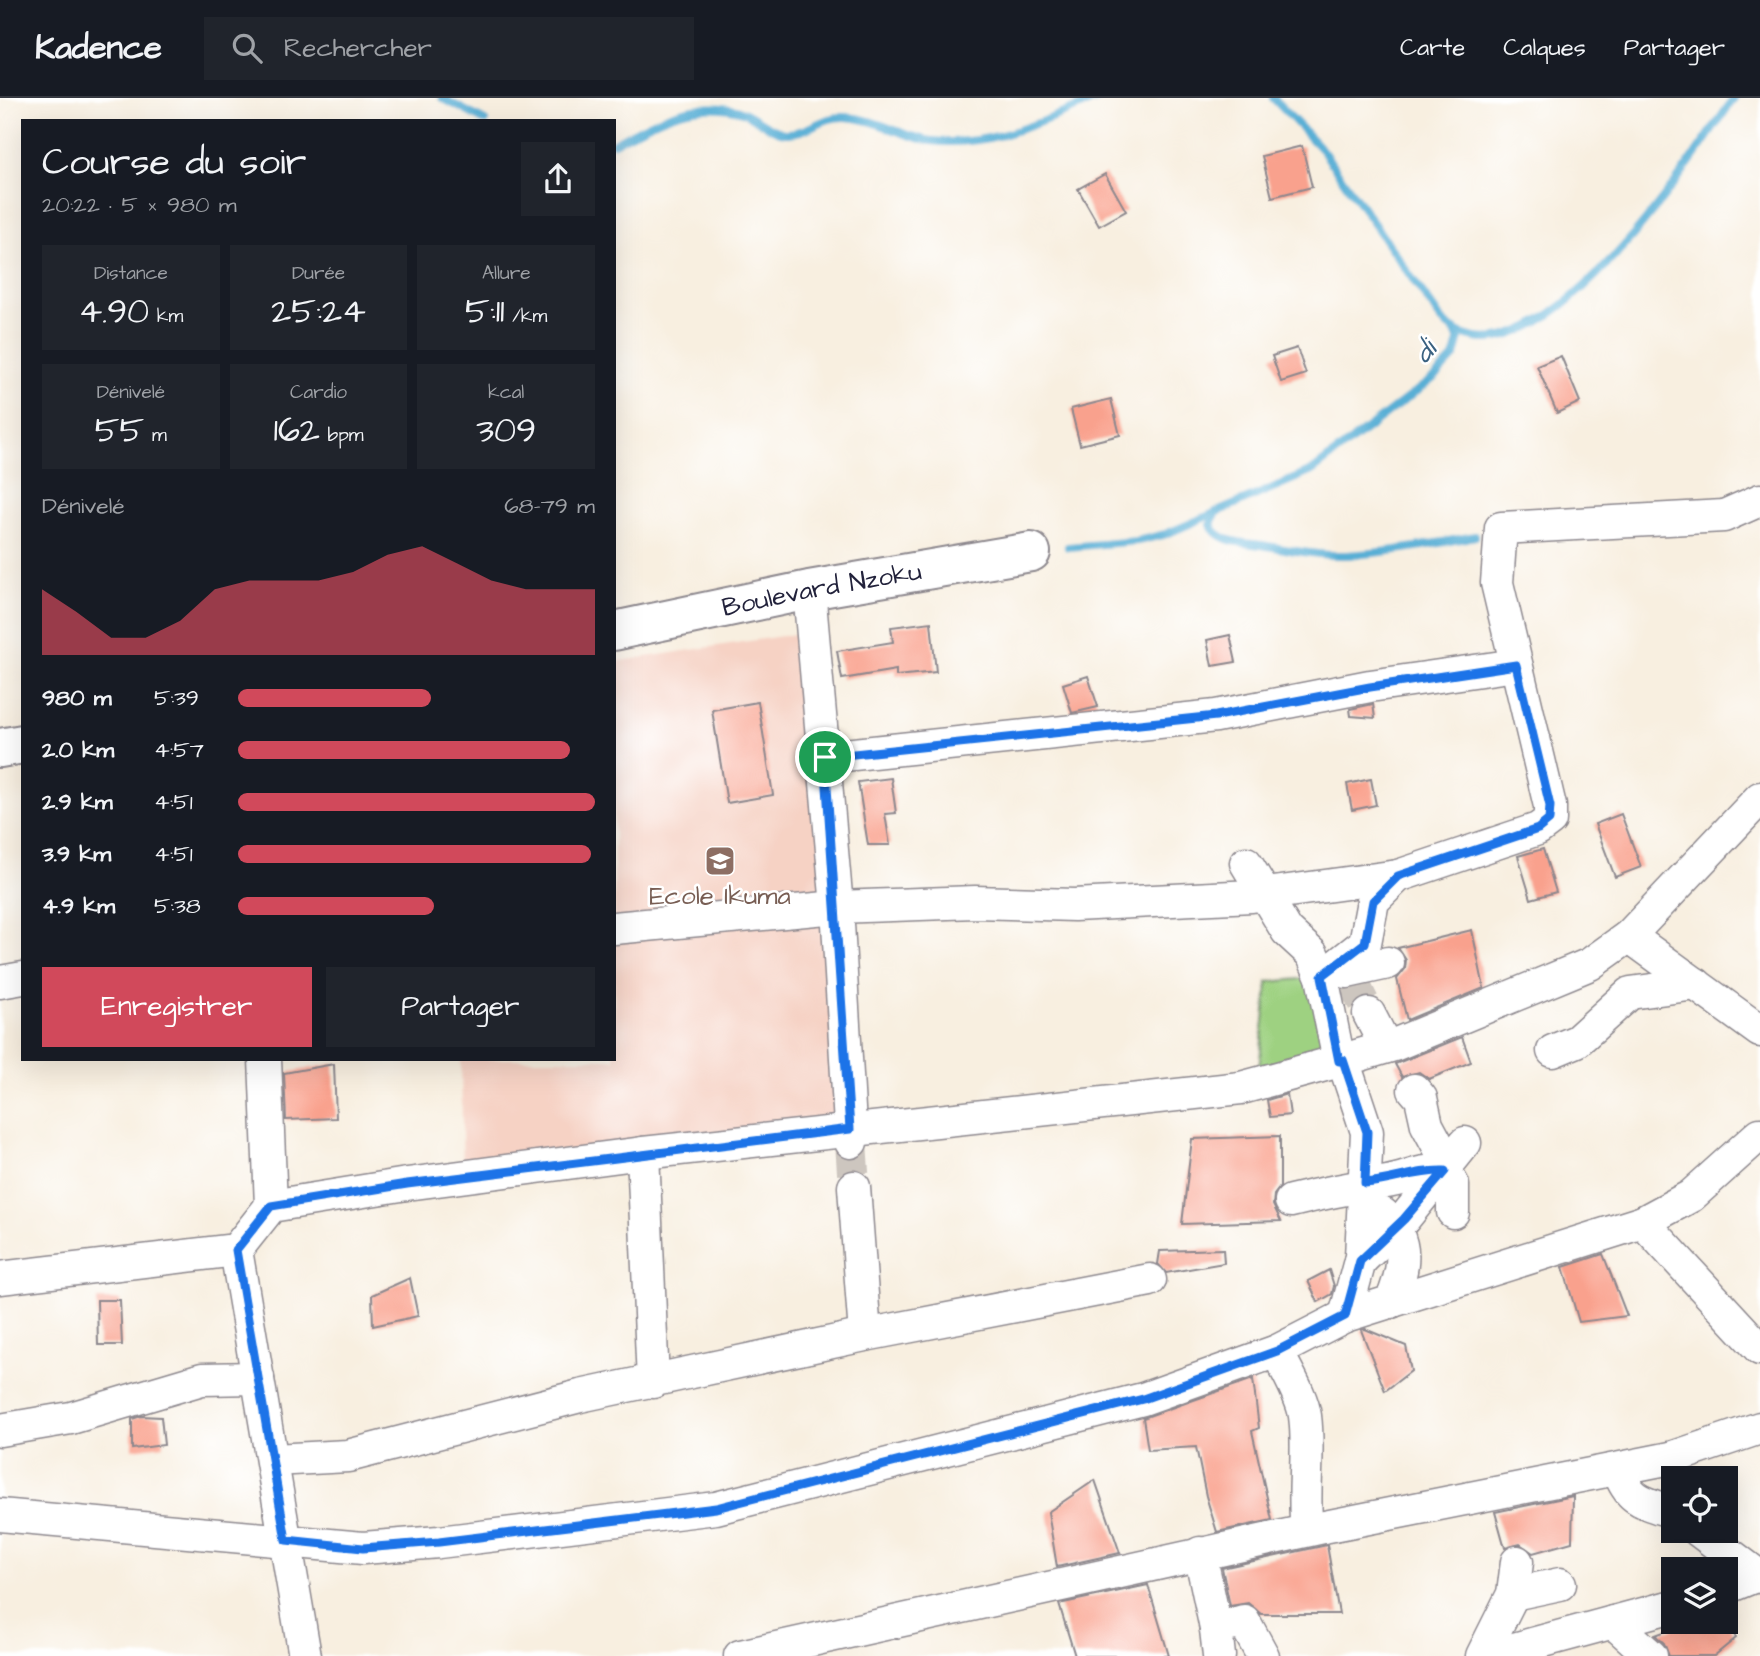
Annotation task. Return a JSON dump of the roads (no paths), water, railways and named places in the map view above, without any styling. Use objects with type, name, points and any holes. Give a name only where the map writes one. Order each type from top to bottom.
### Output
[{"type":"street","points":[[616,928],[837,907],[975,902],[1074,905],[1264,894],[1398,876],[1538,829],[1549,820],[1550,806],[1497,583],[1502,528],[1724,516],[1760,500]]},
{"type":"street","name":"Boulevard Nzoku","points":[[616,631],[809,590],[1031,552]]},
{"type":"street","points":[[809,590],[837,907],[850,1135]]},
{"type":"street","points":[[825,757],[1216,716],[1370,687],[1516,665]]},
{"type":"street","points":[[0,748],[21,744]]},
{"type":"street","points":[[271,1206],[407,1184],[643,1153],[850,1135],[1241,1088],[1341,1061],[1455,1021],[1590,964],[1629,936],[1760,798]]},
{"type":"street","points":[[1246,863],[1287,931],[1312,954],[1340,971],[1388,963]]},
{"type":"street","points":[[1345,1316],[1360,1261],[1367,1132],[1341,1061],[1340,971],[1365,943],[1373,901],[1398,876]]},
{"type":"street","points":[[1204,899],[1287,931]]},
{"type":"street","points":[[1629,936],[1760,1031]]},
{"type":"street","points":[[0,982],[21,978]]},
{"type":"street","points":[[1553,1051],[1577,1041],[1630,993],[1696,984]]},
{"type":"street","points":[[1369,1014],[1385,1047]]},
{"type":"street","points":[[0,1278],[236,1250],[271,1206],[265,1061]]},
{"type":"street","points":[[1414,1090],[1421,1098],[1427,1125],[1453,1159],[1453,1212]]},
{"type":"street","points":[[0,1515],[363,1548],[439,1542],[716,1508],[1143,1399],[1277,1351],[1345,1316],[1643,1222],[1692,1196],[1760,1134]]},
{"type":"street","points":[[643,1153],[653,1382]]},
{"type":"street","points":[[1291,1201],[1365,1183],[1389,1182],[1453,1159]]},
{"type":"street","points":[[1360,1261],[1396,1226],[1453,1159]]},
{"type":"street","points":[[1365,1183],[1382,1214],[1396,1226],[1403,1254],[1401,1279],[1391,1302]]},
{"type":"street","points":[[854,1187],[865,1335]]},
{"type":"street","points":[[1643,1222],[1759,1347]]},
{"type":"street","points":[[236,1250],[305,1656]]},
{"type":"street","points":[[273,1460],[348,1456],[567,1399],[865,1335],[1150,1280]]},
{"type":"street","points":[[1277,1351],[1305,1413],[1307,1457],[1303,1499],[1307,1531]]},
{"type":"street","points":[[0,1430],[71,1418],[202,1379],[258,1378]]},
{"type":"street","points":[[740,1656],[1200,1553],[1671,1458],[1760,1428]]},
{"type":"street","points":[[1618,1469],[1625,1489],[1638,1501],[1661,1508]]},
{"type":"street","points":[[1715,1543],[1759,1576]]},
{"type":"street","points":[[1200,1553],[1218,1642],[1244,1621],[1263,1656]]},
{"type":"street","points":[[1482,1656],[1513,1594],[1517,1562]]},
{"type":"street","points":[[1738,1584],[1759,1576]]},
{"type":"street","points":[[1513,1594],[1560,1584]]},
{"type":"street","points":[[1488,1656],[1661,1609]]},
{"type":"street","points":[[1613,1622],[1651,1656]]},
{"type":"waterway","points":[[442,98],[481,119]]},
{"type":"waterway","points":[[616,142],[676,113],[692,109],[725,108],[743,112],[774,130],[785,133],[801,131],[836,117],[845,117],[867,121],[910,136],[954,142],[1018,130],[1100,98]]},
{"type":"waterway","name":"di","points":[[1273,98],[1323,151],[1442,321],[1479,338],[1520,331],[1563,304],[1606,265],[1647,219],[1734,98]]},
{"type":"waterway","name":"di","points":[[1068,547],[1137,541],[1166,534],[1312,471],[1435,377],[1455,356],[1459,341],[1456,334]]},
{"type":"waterway","points":[[1216,512],[1211,524],[1219,535],[1226,538],[1315,554],[1379,552],[1475,536]]},
{"type":"tunnel","points":[[1349,974],[1369,1014]]},
{"type":"tunnel","points":[[851,1142],[854,1187]]},
{"type":"place","name":"Ecole Ikuma","points":[[720,861]]}]
